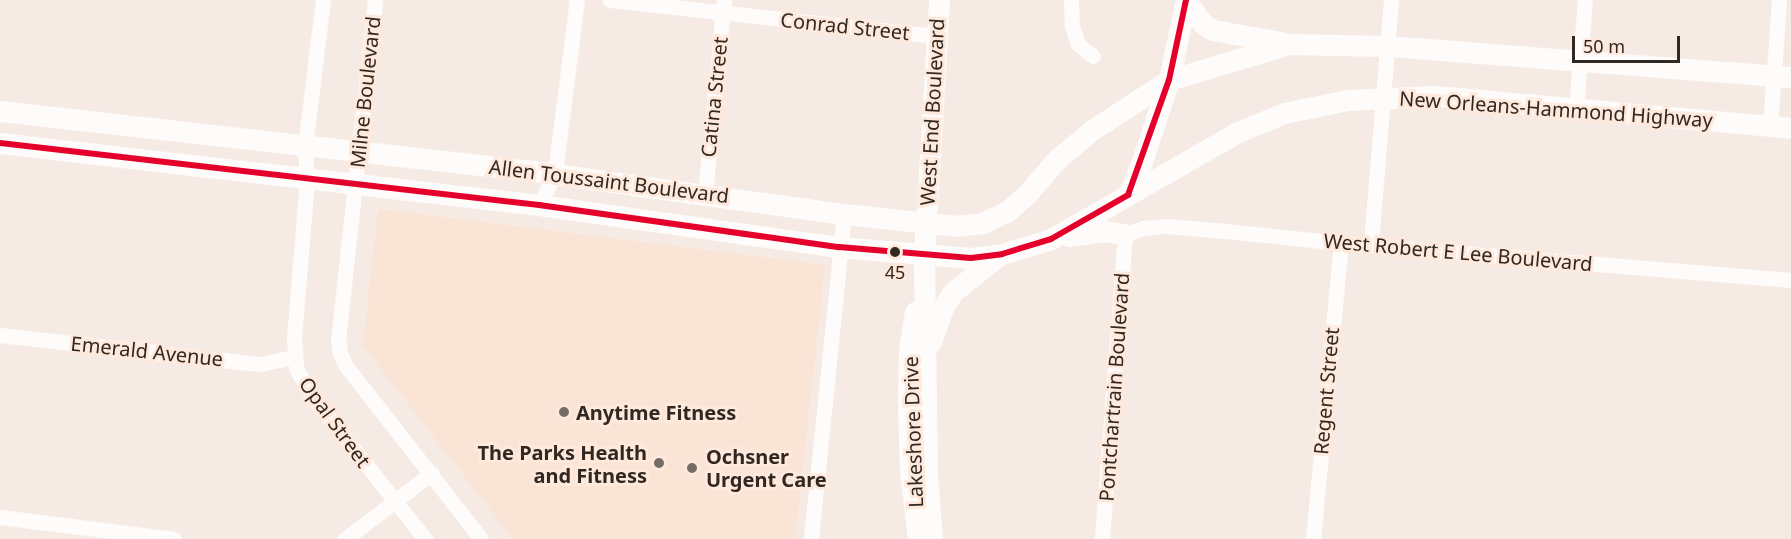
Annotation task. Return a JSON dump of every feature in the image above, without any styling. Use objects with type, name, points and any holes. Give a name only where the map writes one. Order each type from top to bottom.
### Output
[{"type":"main road","name":"West End Boulevard","points":[[926,223],[939,0]]},
{"type":"main road","points":[[1186,0],[1203,24],[1213,30],[1288,44],[1388,46],[1782,77]]},
{"type":"main road","points":[[1128,195],[1140,167],[1169,80],[1186,0]]},
{"type":"main road","points":[[1169,80],[1288,44]]},
{"type":"main road","name":"Allen Toussaint Boulevard","points":[[0,111],[555,173],[844,214],[956,226],[983,223],[1008,211],[1028,193],[1057,159],[1092,130],[1169,80]]},
{"type":"main road","name":"New Orleans-Hammond Highway","points":[[1128,195],[1218,142],[1284,113],[1348,100],[1435,96],[1791,128]]},
{"type":"main road","name":"Allen Toussaint Boulevard","points":[[0,143],[539,205],[839,247],[971,258],[1002,254],[1051,239],[1128,195]]},
{"type":"main road","name":"Lakeshore Drive","points":[[926,223],[924,255],[927,476],[932,539]]},
{"type":"main road","points":[[1051,239],[1089,231],[1125,234]]},
{"type":"main road","points":[[926,363],[935,326],[953,292],[1002,254]]},
{"type":"main road","name":"Lakeshore Drive","points":[[918,539],[910,470],[909,351],[924,255]]},
{"type":"street","points":[[307,180],[305,146],[322,0]]},
{"type":"street","name":"Milne Boulevard","points":[[354,185],[375,0]]},
{"type":"street","points":[[539,205],[555,173],[577,0]]},
{"type":"street","name":"Conrad Street","points":[[610,0],[723,6],[936,36]]},
{"type":"street","points":[[1071,0],[1072,26],[1078,44],[1093,56]]},
{"type":"street","points":[[1371,243],[1391,0]]},
{"type":"street","points":[[1576,109],[1585,0]]},
{"type":"street","points":[[1770,126],[1782,77],[1779,0]]},
{"type":"street","name":"Catina Street","points":[[705,193],[723,6]]},
{"type":"street","name":"Opal Street","points":[[307,180],[294,357],[296,368],[311,395],[425,539]]},
{"type":"street","points":[[354,185],[338,338],[340,354],[346,366],[432,473],[481,539]]},
{"type":"street","points":[[811,539],[844,214]]},
{"type":"street","name":"West Robert E Lee Boulevard","points":[[1125,234],[1143,228],[1168,226],[1341,243],[1371,243],[1791,280]]},
{"type":"street","name":"Pontchartrain Boulevard","points":[[1102,539],[1125,234]]},
{"type":"street","name":"Regent Street","points":[[1313,539],[1341,243]]},
{"type":"street","name":"Emerald Avenue","points":[[0,335],[260,364],[294,357]]},
{"type":"street","points":[[345,539],[432,473]]},
{"type":"street","points":[[0,517],[174,539]]},
{"type":"shaded area","points":[[378,209],[825,265],[795,539],[513,539],[363,346]]},
{"type":"transit line","name":"45","points":[[1128,195],[1169,80],[1186,0]]},
{"type":"transit line","name":"45","points":[[0,143],[539,205],[839,247],[971,258],[1002,254],[1051,239],[1128,195]]},
{"type":"place","name":"45","points":[[895,252]]},
{"type":"place","name":"Anytime Fitness","points":[[564,412]]},
{"type":"place","name":"The Parks Health and Fitness","points":[[659,463]]},
{"type":"place","name":"Ochsner Urgent Care","points":[[692,468]]}]
